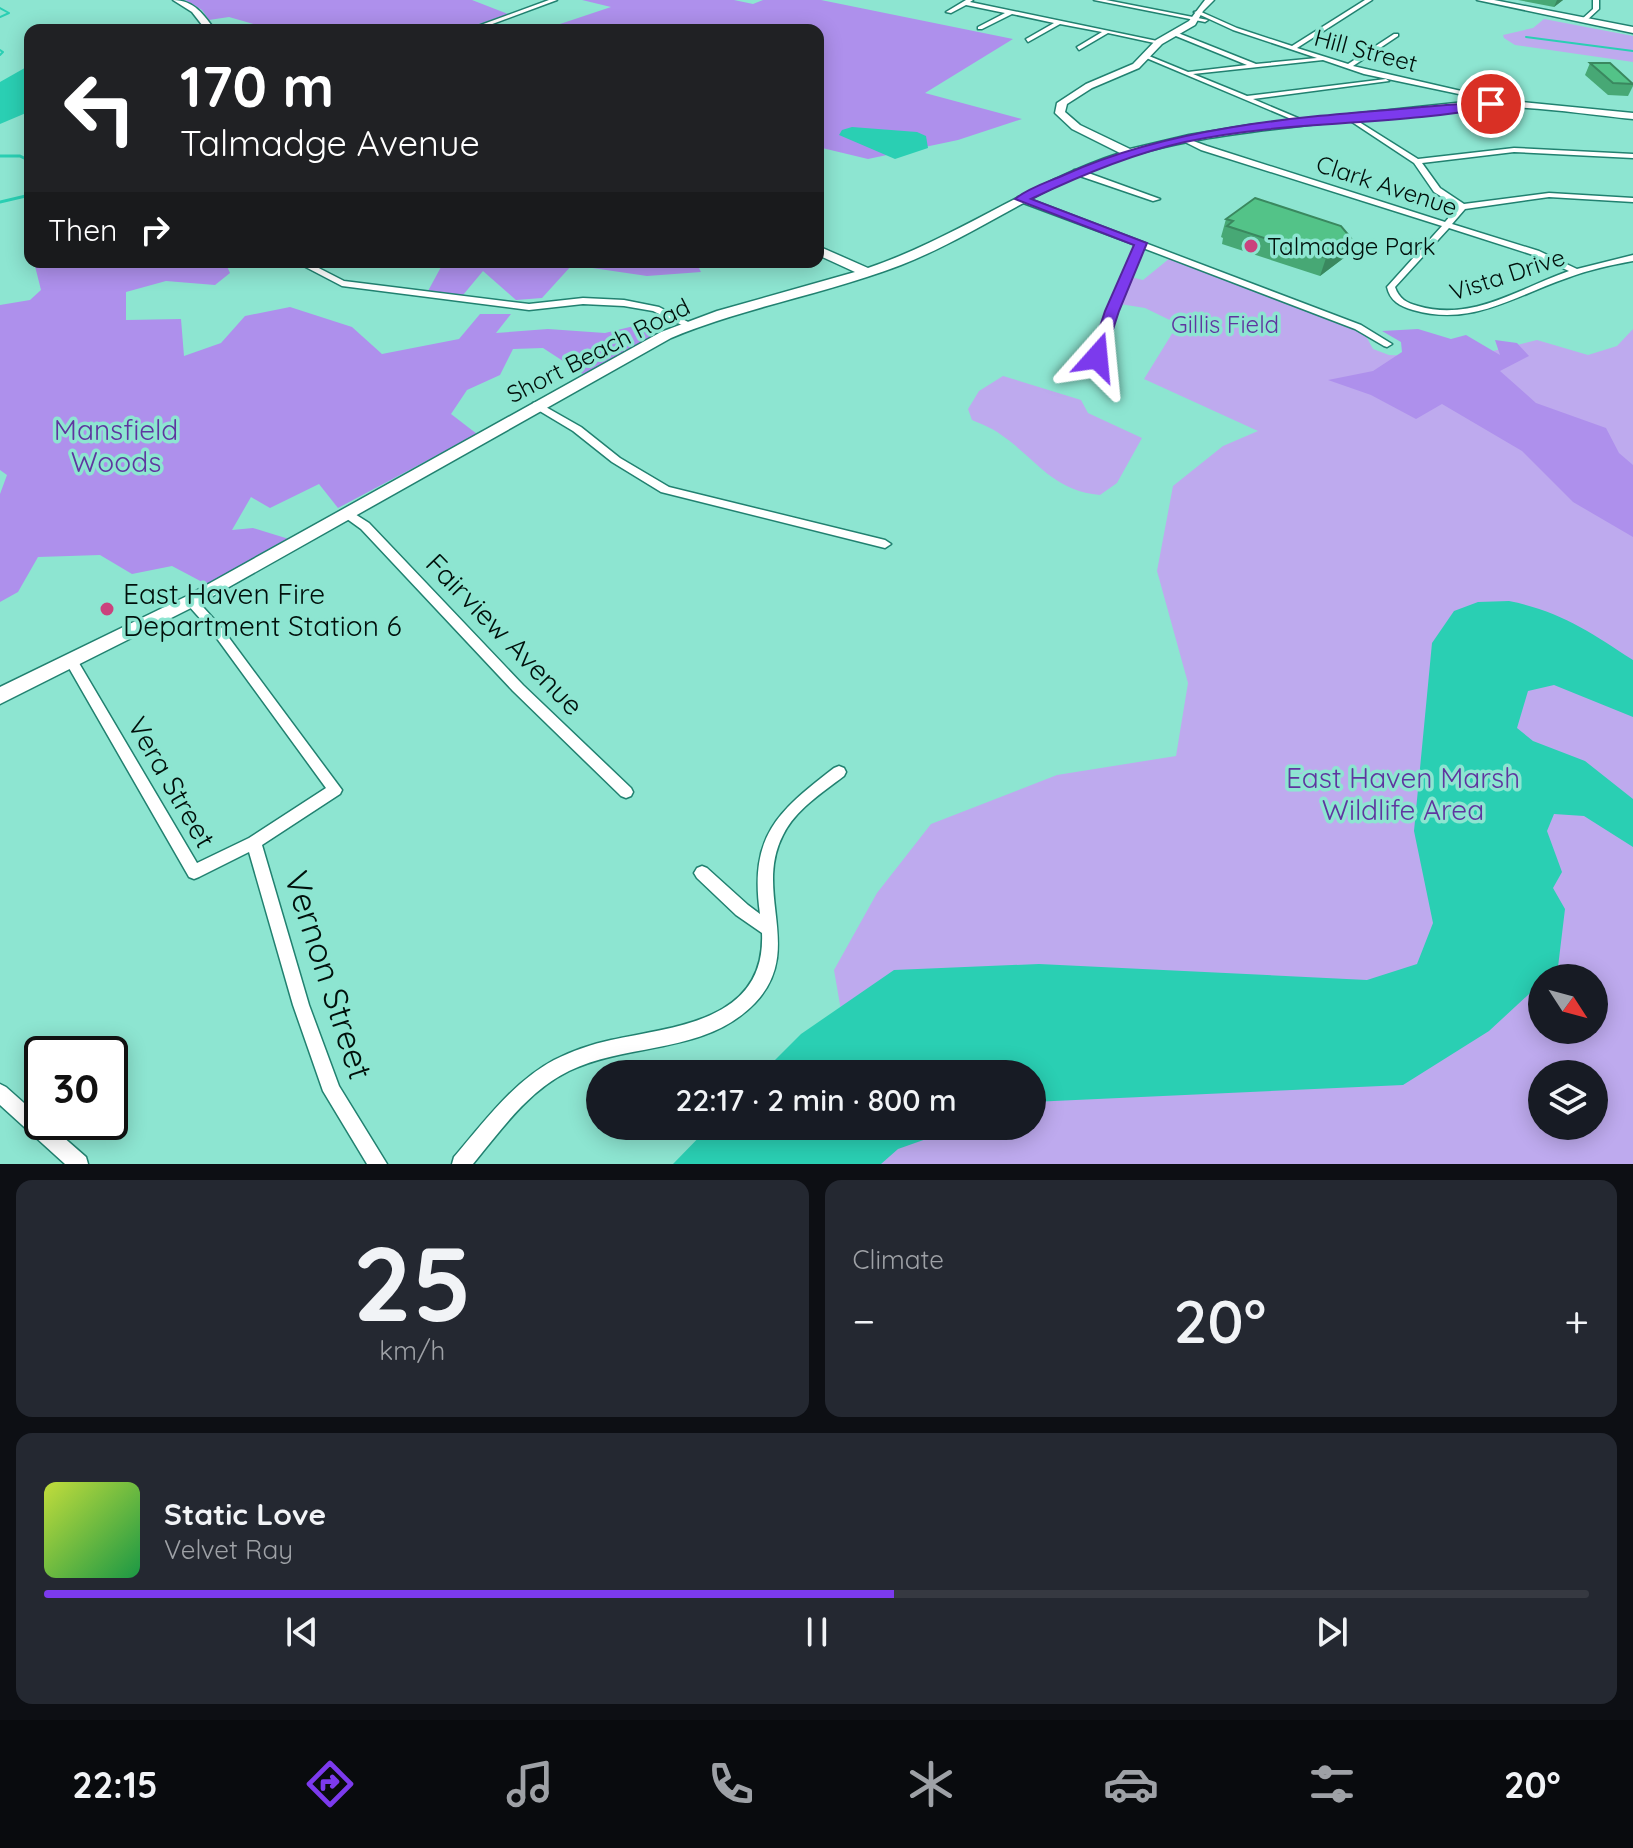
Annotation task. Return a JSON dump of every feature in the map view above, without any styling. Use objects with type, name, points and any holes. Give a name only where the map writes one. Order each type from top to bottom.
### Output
[{"type":"main road","points":[[177,0],[195,10],[206,24]]},
{"type":"main road","points":[[1129,153],[1076,127],[1063,117],[1060,107],[1069,96],[1131,69],[1147,57],[1159,42],[1192,23],[1210,0]]},
{"type":"main road","points":[[1481,0],[1633,30]]},
{"type":"main road","name":"Short Beach Road","points":[[0,696],[191,601],[644,346],[689,325],[868,273],[945,242],[1077,172],[1129,153],[1183,139],[1303,122],[1463,105],[1509,104],[1633,116]]},
{"type":"main road","points":[[824,253],[868,273]]},
{"type":"street","points":[[487,24],[554,0]]},
{"type":"street","name":"Hill Street","points":[[1097,0],[1196,15],[1348,67],[1509,104]]},
{"type":"street","points":[[1293,48],[1369,0]]},
{"type":"street","points":[[1584,20],[1596,9],[1596,0]]},
{"type":"street","points":[[949,12],[968,1],[1159,42]]},
{"type":"street","points":[[980,28],[1011,12]]},
{"type":"street","points":[[1028,40],[1059,22]]},
{"type":"street","points":[[1079,48],[1106,32]]},
{"type":"street","points":[[1173,33],[1256,66]]},
{"type":"street","points":[[1348,67],[1396,35]]},
{"type":"street","points":[[1147,57],[1303,122]]},
{"type":"street","points":[[1188,73],[1323,59]]},
{"type":"street","points":[[1247,98],[1397,80]]},
{"type":"street","points":[[1348,117],[1417,161],[1437,190],[1463,207]]},
{"type":"street","name":"Clark Avenue","points":[[1183,139],[1536,253],[1577,272]]},
{"type":"street","points":[[1417,161],[1514,150],[1633,156]]},
{"type":"street","points":[[1077,172],[1156,199]]},
{"type":"street","points":[[1446,225],[1463,207],[1549,195],[1633,200]]},
{"type":"street","points":[[1021,199],[1358,327],[1387,344]]},
{"type":"street","name":"Vista Drive","points":[[1446,225],[1391,287],[1394,297],[1403,303],[1436,314],[1458,315],[1577,272],[1633,258]]},
{"type":"street","points":[[1097,357],[1112,311],[1141,243]]},
{"type":"street","points":[[312,268],[342,283],[529,307],[583,301],[624,303],[656,309],[689,325]]},
{"type":"street","points":[[537,405],[665,490],[885,544]]},
{"type":"street","name":"Fairview Avenue","points":[[347,513],[365,526],[518,688],[626,792]]},
{"type":"street","points":[[191,601],[217,630],[335,790],[254,842]]},
{"type":"street","name":"Vera Street","points":[[71,661],[194,872],[254,842]]},
{"type":"street","points":[[461,1164],[524,1094],[561,1065],[585,1056],[711,1025],[733,1013],[761,982],[771,952],[764,875],[768,852],[778,829],[789,814],[839,772]]},
{"type":"street","name":"Vernon Street","points":[[254,842],[301,1005],[332,1091],[378,1164]]},
{"type":"street","points":[[702,873],[742,910],[768,928]]},
{"type":"street","points":[[0,1093],[79,1164]]},
{"type":"green space","points":[[185,0],[472,0],[508,14],[479,24],[254,24],[229,17],[209,20],[202,10]]},
{"type":"green space","points":[[582,0],[734,0],[753,4],[763,0],[821,0],[1013,39],[925,93],[1022,119],[958,140],[868,159],[824,148],[824,24],[560,24],[611,7]]},
{"type":"green space","points":[[1544,19],[1633,36],[1633,62],[1515,45],[1504,38],[1503,35],[1533,28]]},
{"type":"green space","name":"East Haven Marsh Wildlife Area","points":[[1170,258],[1356,329],[1366,336],[1373,349],[1389,355],[1465,358],[1537,340],[1588,355],[1617,346],[1633,329],[1633,1164],[868,1164],[864,1140],[1046,1140],[1046,1060],[850,1060],[834,970],[877,893],[931,824],[1057,775],[1176,756],[1188,683],[1157,571],[1173,486],[1223,446],[1258,431],[1144,379],[1178,324],[1145,308],[1120,304],[1131,277],[1143,280]]},
{"type":"green space","name":"Mansfield Woods","points":[[36,268],[228,268],[230,273],[215,285],[166,281],[126,292],[126,320],[181,319],[184,356],[221,343],[245,316],[290,307],[352,327],[382,354],[459,339],[480,314],[511,314],[496,333],[548,329],[605,333],[634,326],[658,335],[583,374],[543,348],[513,349],[500,375],[467,390],[451,414],[477,434],[338,508],[319,484],[270,508],[251,497],[232,530],[253,528],[292,540],[206,584],[172,566],[132,574],[100,555],[38,557],[18,592],[0,602],[0,494],[7,475],[0,470],[0,305],[30,300],[41,290]]},
{"type":"green space","points":[[440,268],[569,268],[542,298],[516,300],[483,271],[463,295],[428,291]]},
{"type":"green space","points":[[592,268],[699,268],[701,272],[647,276]]},
{"type":"green space","points":[[1418,329],[1451,339],[1466,335],[1500,355],[1495,340],[1517,343],[1529,356],[1500,371],[1536,403],[1606,428],[1619,453],[1633,465],[1633,537],[1573,502],[1522,451],[1442,404],[1416,419],[1371,395],[1328,380],[1373,371],[1402,352],[1401,342],[1382,331]]},
{"type":"green space","points":[[1003,376],[1081,400],[1088,413],[1142,438],[1117,483],[1100,495],[1069,487],[1000,434],[972,420],[968,409],[979,391]]},
{"type":"shaded area","points":[[24,68],[24,114],[0,124],[0,82]]},
{"type":"shaded area","points":[[852,127],[917,132],[926,136],[928,148],[895,159],[839,135],[842,130]]},
{"type":"shaded area","points":[[1509,601],[1544,610],[1633,660],[1633,717],[1554,685],[1528,691],[1517,728],[1533,741],[1585,761],[1633,799],[1633,847],[1584,816],[1554,814],[1547,831],[1562,872],[1553,888],[1565,909],[1558,964],[1528,964],[1528,995],[1489,1031],[1403,1085],[1046,1101],[1046,1060],[775,1060],[801,1034],[894,970],[1039,964],[1367,980],[1417,964],[1433,923],[1414,831],[1432,643],[1454,611],[1478,602]]},
{"type":"shaded area","points":[[696,1140],[923,1140],[898,1149],[881,1164],[673,1164]]},
{"type":"building","points":[[1590,63],[1610,63],[1633,84],[1613,83]]},
{"type":"building","points":[[1255,198],[1341,226],[1351,238],[1326,258],[1227,226],[1233,221],[1226,219]]},
{"type":"waterway","points":[[0,8],[9,13],[0,17]]},
{"type":"waterway","points":[[1526,37],[1633,51]]},
{"type":"waterway","points":[[0,50],[3,52],[0,55]]},
{"type":"waterway","points":[[0,156],[24,158]]},
{"type":"waterway","points":[[0,202],[24,196]]},
{"type":"place","name":"Talmadge Park","points":[[1251,246]]},
{"type":"place","name":"East Haven Fire Department Station 6","points":[[107,609]]},
{"type":"route","points":[[1097,357],[1112,311],[1141,243],[1021,199],[1102,162],[1183,139],[1249,128],[1491,104]]},
{"type":"park label","name":"Gillis Field","points":[[1225,324]]}]
